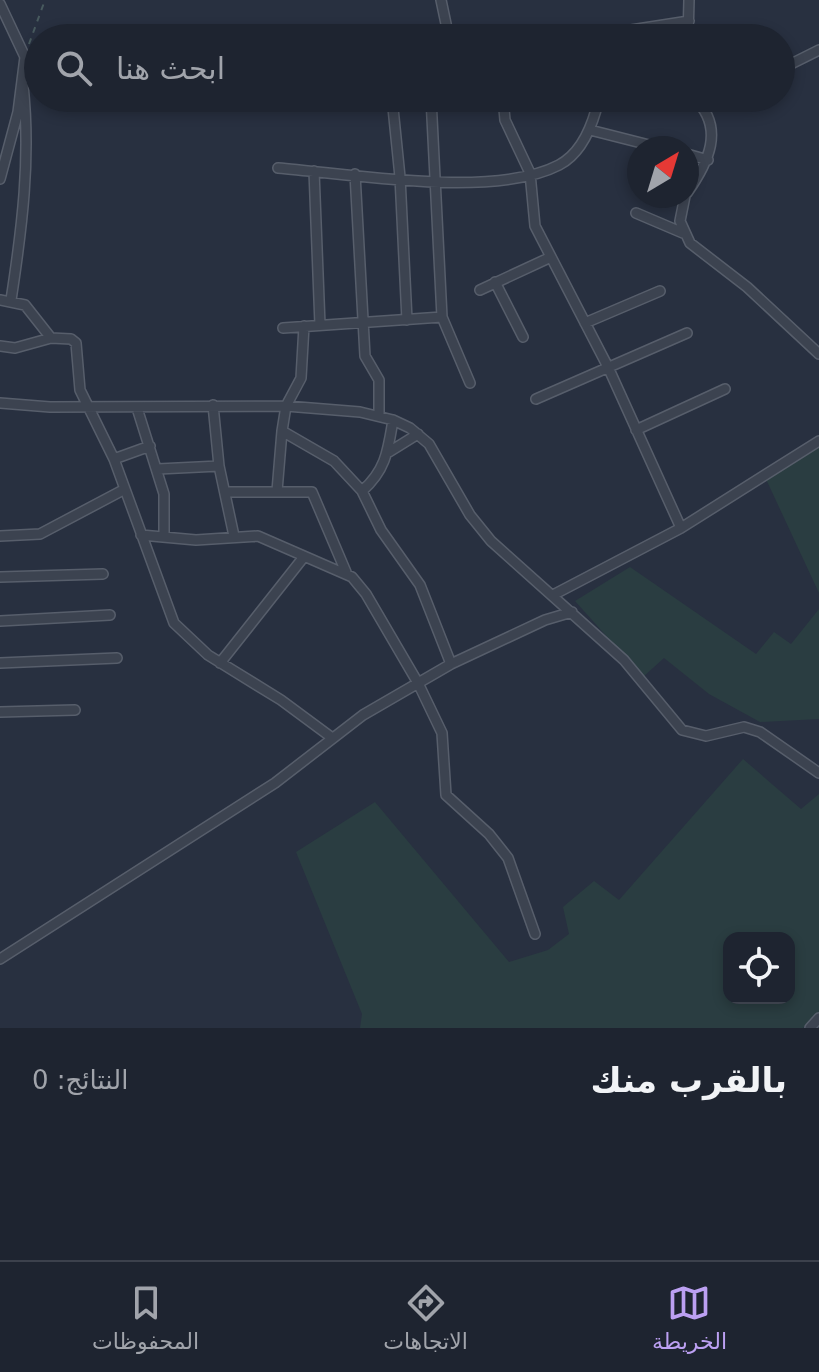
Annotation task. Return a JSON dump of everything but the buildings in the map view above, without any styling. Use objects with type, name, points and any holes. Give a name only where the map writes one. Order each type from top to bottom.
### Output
[{"type":"street","points":[[441,0],[446,24]]},
{"type":"street","points":[[689,0],[689,24]]},
{"type":"street","points":[[0,4],[24,55]]},
{"type":"street","points":[[670,24],[689,21]]},
{"type":"street","points":[[795,62],[819,50]]},
{"type":"street","points":[[24,71],[24,94]]},
{"type":"street","points":[[0,179],[23,85]]},
{"type":"street","points":[[26,112],[25,207],[5,300],[33,311],[51,338]]},
{"type":"street","points":[[393,112],[407,320]]},
{"type":"street","points":[[432,112],[442,317],[470,383]]},
{"type":"street","points":[[504,112],[505,120],[530,173],[535,226],[608,367],[681,528]]},
{"type":"street","points":[[278,168],[436,180],[500,180],[560,165],[579,148],[590,130],[595,112]]},
{"type":"street","points":[[699,174],[708,160],[712,127],[706,112]]},
{"type":"street","points":[[590,130],[627,139]]},
{"type":"street","points":[[699,157],[708,160]]},
{"type":"street","points":[[314,171],[320,325]]},
{"type":"street","points":[[355,174],[365,356],[379,380],[379,414]]},
{"type":"street","points":[[680,208],[683,233],[690,243],[747,287],[819,354]]},
{"type":"street","points":[[636,213],[683,233]]},
{"type":"street","points":[[480,290],[551,257]]},
{"type":"street","points":[[495,282],[523,337]]},
{"type":"street","points":[[585,323],[660,291]]},
{"type":"street","points":[[283,328],[442,317]]},
{"type":"street","points":[[277,491],[286,406],[301,378],[304,326]]},
{"type":"street","points":[[536,399],[687,333]]},
{"type":"street","points":[[0,346],[15,348],[51,338],[71,339],[76,343],[78,380],[114,459],[174,623],[196,647],[331,737]]},
{"type":"street","points":[[636,430],[725,389]]},
{"type":"street","points":[[0,403],[137,408],[286,406],[379,414],[393,420],[429,444],[479,528],[624,660],[682,730],[706,736],[744,727],[760,732],[819,773]]},
{"type":"street","points":[[213,405],[219,466],[234,536]]},
{"type":"street","points":[[137,408],[158,469],[167,508],[164,537]]},
{"type":"street","points":[[362,491],[376,478],[389,452],[393,420]]},
{"type":"street","points":[[282,431],[334,461],[362,491],[381,530],[420,585],[451,664]]},
{"type":"street","points":[[389,452],[418,434]]},
{"type":"street","points":[[553,595],[681,528],[819,441]]},
{"type":"street","points":[[114,459],[150,446]]},
{"type":"street","points":[[158,469],[219,466]]},
{"type":"street","points":[[0,536],[40,534],[125,489]]},
{"type":"street","points":[[225,492],[309,491],[315,495],[346,572],[366,594],[418,683],[442,733],[446,795],[489,834],[508,858],[535,934]]},
{"type":"street","points":[[141,535],[196,540],[258,536],[303,558],[346,572]]},
{"type":"street","points":[[220,663],[303,558]]},
{"type":"street","points":[[0,577],[103,574]]},
{"type":"street","points":[[0,959],[275,783],[331,737],[418,683],[545,620],[572,612]]},
{"type":"street","points":[[0,621],[110,615]]},
{"type":"street","points":[[0,663],[117,658]]},
{"type":"street","points":[[0,712],[75,710]]},
{"type":"street","points":[[810,1028],[819,1018]]},
{"type":"path","points":[[37,24],[45,0]]},
{"type":"green space","points":[[819,441],[819,593],[765,477]]},
{"type":"green space","points":[[630,567],[756,654],[774,632],[791,644],[819,609],[819,719],[760,722],[709,694],[664,658],[643,677],[575,601]]},
{"type":"green space","points":[[743,759],[801,809],[819,794],[819,1012],[803,1028],[360,1028],[362,1014],[296,852],[375,802],[509,962],[548,950],[569,934],[563,907],[594,881],[619,900]]}]
